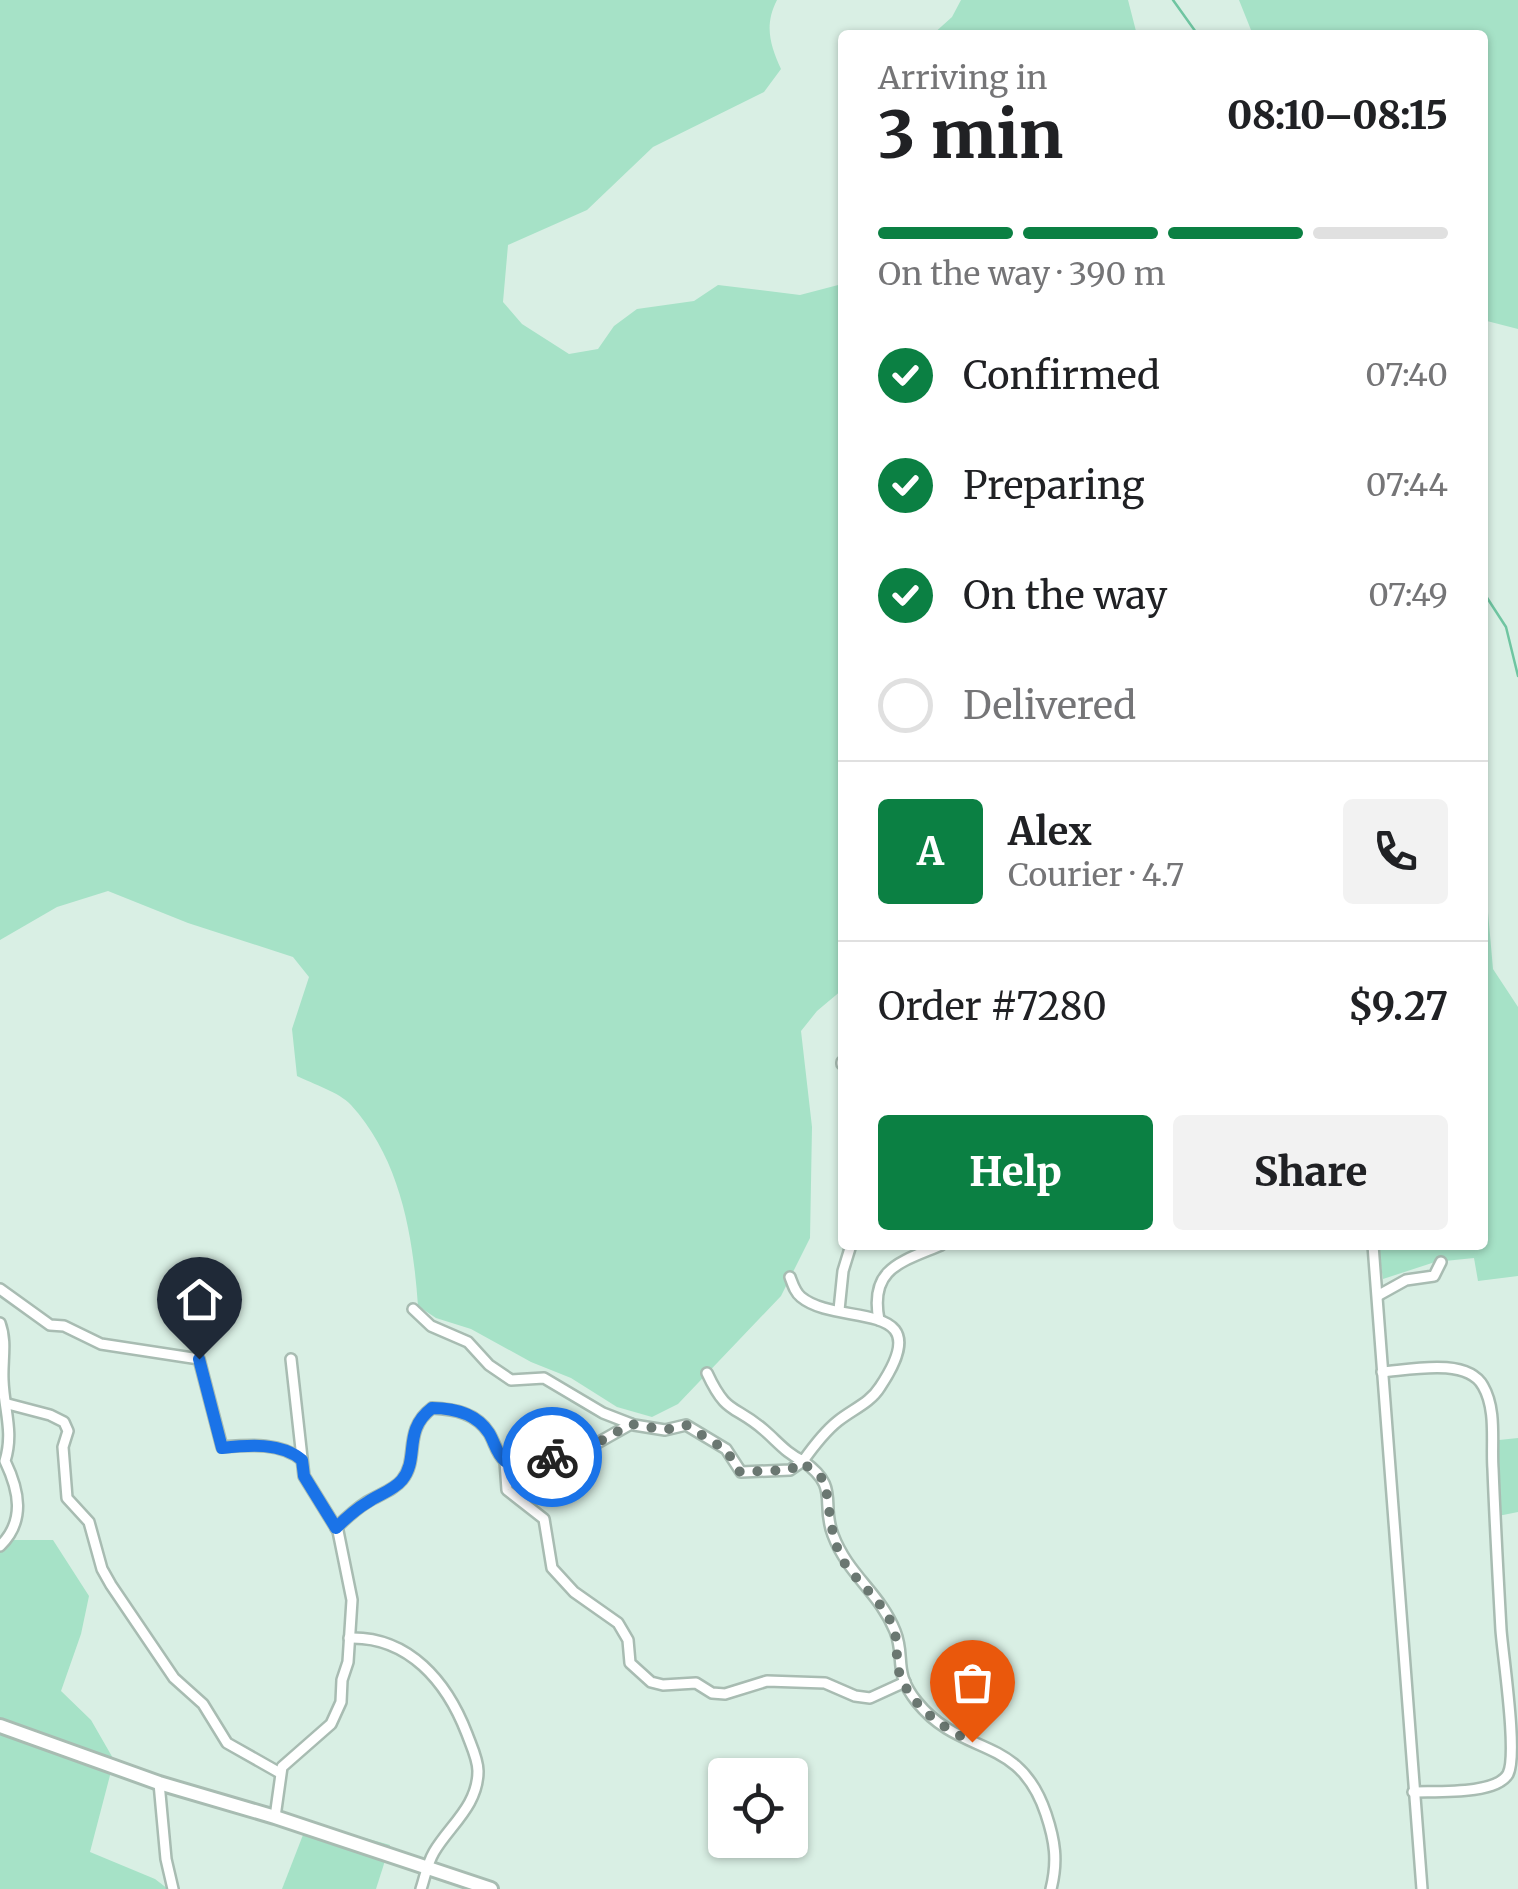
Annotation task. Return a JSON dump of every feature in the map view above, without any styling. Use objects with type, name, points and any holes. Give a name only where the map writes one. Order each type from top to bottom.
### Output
[{"type":"main road","points":[[0,1726],[159,1783],[492,1889]]},
{"type":"street","points":[[838,1310],[850,1250]]},
{"type":"street","points":[[879,1320],[876,1290],[882,1277],[893,1266],[930,1250]]},
{"type":"street","points":[[1374,1250],[1422,1889]]},
{"type":"street","points":[[1378,1295],[1406,1280],[1434,1276],[1441,1262]]},
{"type":"street","points":[[413,1309],[431,1326],[468,1342],[511,1380],[544,1378],[603,1414],[631,1424],[665,1430],[686,1425],[726,1450],[740,1472],[790,1470],[802,1462],[836,1422],[873,1398],[898,1360],[901,1346],[896,1335],[879,1320],[807,1302],[796,1294],[790,1278]]},
{"type":"street","points":[[0,1288],[50,1325],[64,1326],[100,1344],[199,1359],[222,1448],[247,1445],[290,1449],[302,1460]]},
{"type":"street","points":[[0,1323],[10,1443],[5,1461],[19,1489],[14,1528],[0,1546]]},
{"type":"street","points":[[275,1817],[280,1773],[331,1724],[341,1702],[352,1600],[336,1528],[304,1476],[291,1359]]},
{"type":"street","points":[[1382,1372],[1452,1368],[1470,1373],[1483,1384],[1493,1421],[1496,1548],[1511,1768],[1499,1784],[1413,1792]]},
{"type":"street","points":[[707,1373],[717,1395],[730,1410],[763,1429],[824,1480],[831,1532],[846,1566],[870,1590],[897,1634],[900,1674],[917,1702],[950,1731],[997,1751],[1028,1775],[1042,1800],[1055,1842],[1057,1865],[1052,1889]]},
{"type":"street","points":[[8,1404],[50,1414],[64,1422],[68,1431],[63,1447],[67,1498],[89,1522],[102,1569],[111,1585],[174,1678],[203,1704],[227,1743],[280,1773]]},
{"type":"street","points":[[336,1528],[402,1480],[412,1434],[422,1416],[432,1408],[462,1412],[478,1420],[490,1434],[505,1461],[507,1490],[544,1518],[552,1568],[574,1592],[618,1623],[628,1640],[630,1663],[651,1682],[696,1683],[712,1693],[725,1694],[767,1680],[825,1683],[870,1698],[905,1682]]},
{"type":"street","points":[[505,1461],[576,1455],[631,1424]]},
{"type":"street","points":[[348,1638],[378,1640],[411,1655],[432,1672],[458,1710],[475,1756],[478,1772],[468,1805],[456,1827],[432,1855],[421,1889]]},
{"type":"street","points":[[159,1783],[172,1889]]},
{"type":"green space","points":[[0,0],[777,0],[770,35],[781,69],[764,92],[653,147],[587,210],[508,245],[503,302],[522,324],[569,354],[598,349],[614,326],[637,309],[694,301],[718,285],[800,295],[838,285],[838,993],[801,1031],[812,1127],[810,1238],[781,1296],[678,1404],[652,1417],[617,1407],[571,1378],[531,1362],[471,1329],[436,1318],[418,1306],[408,1226],[382,1150],[346,1100],[297,1076],[292,1029],[309,977],[293,957],[188,923],[108,891],[57,907],[0,940]]},
{"type":"green space","points":[[961,0],[1128,0],[1136,30],[938,30],[952,17]]},
{"type":"green space","points":[[1239,0],[1518,0],[1518,329],[1488,321],[1488,30],[1251,30]]},
{"type":"green space","points":[[1488,912],[1493,969],[1518,1007],[1518,1276],[1478,1281],[1474,1258],[1435,1262],[1383,1279],[1379,1250],[1488,1250]]},
{"type":"green space","points":[[1518,1438],[1518,1512],[1498,1516],[1499,1440]]},
{"type":"green space","points":[[53,1540],[89,1596],[81,1634],[61,1691],[91,1720],[114,1760],[90,1852],[155,1879],[168,1889],[0,1889],[0,1543]]},
{"type":"green space","points":[[308,1822],[390,1845],[376,1889],[282,1889]]},
{"type":"waterway","points":[[1173,0],[1194,30]]},
{"type":"waterway","points":[[1488,599],[1506,627],[1518,676]]},
{"type":"way so far","points":[[552,1457],[576,1455],[631,1424],[665,1430],[686,1425],[726,1450],[740,1472],[790,1470],[802,1462],[814,1469],[824,1480],[831,1532],[846,1566],[870,1590],[897,1634],[900,1674],[917,1702],[936,1721],[972,1742]]},
{"type":"route","points":[[199,1359],[222,1448],[247,1445],[290,1449],[302,1460],[304,1476],[336,1528],[402,1480],[416,1424],[432,1408],[462,1412],[478,1420],[505,1461],[552,1457]]}]
